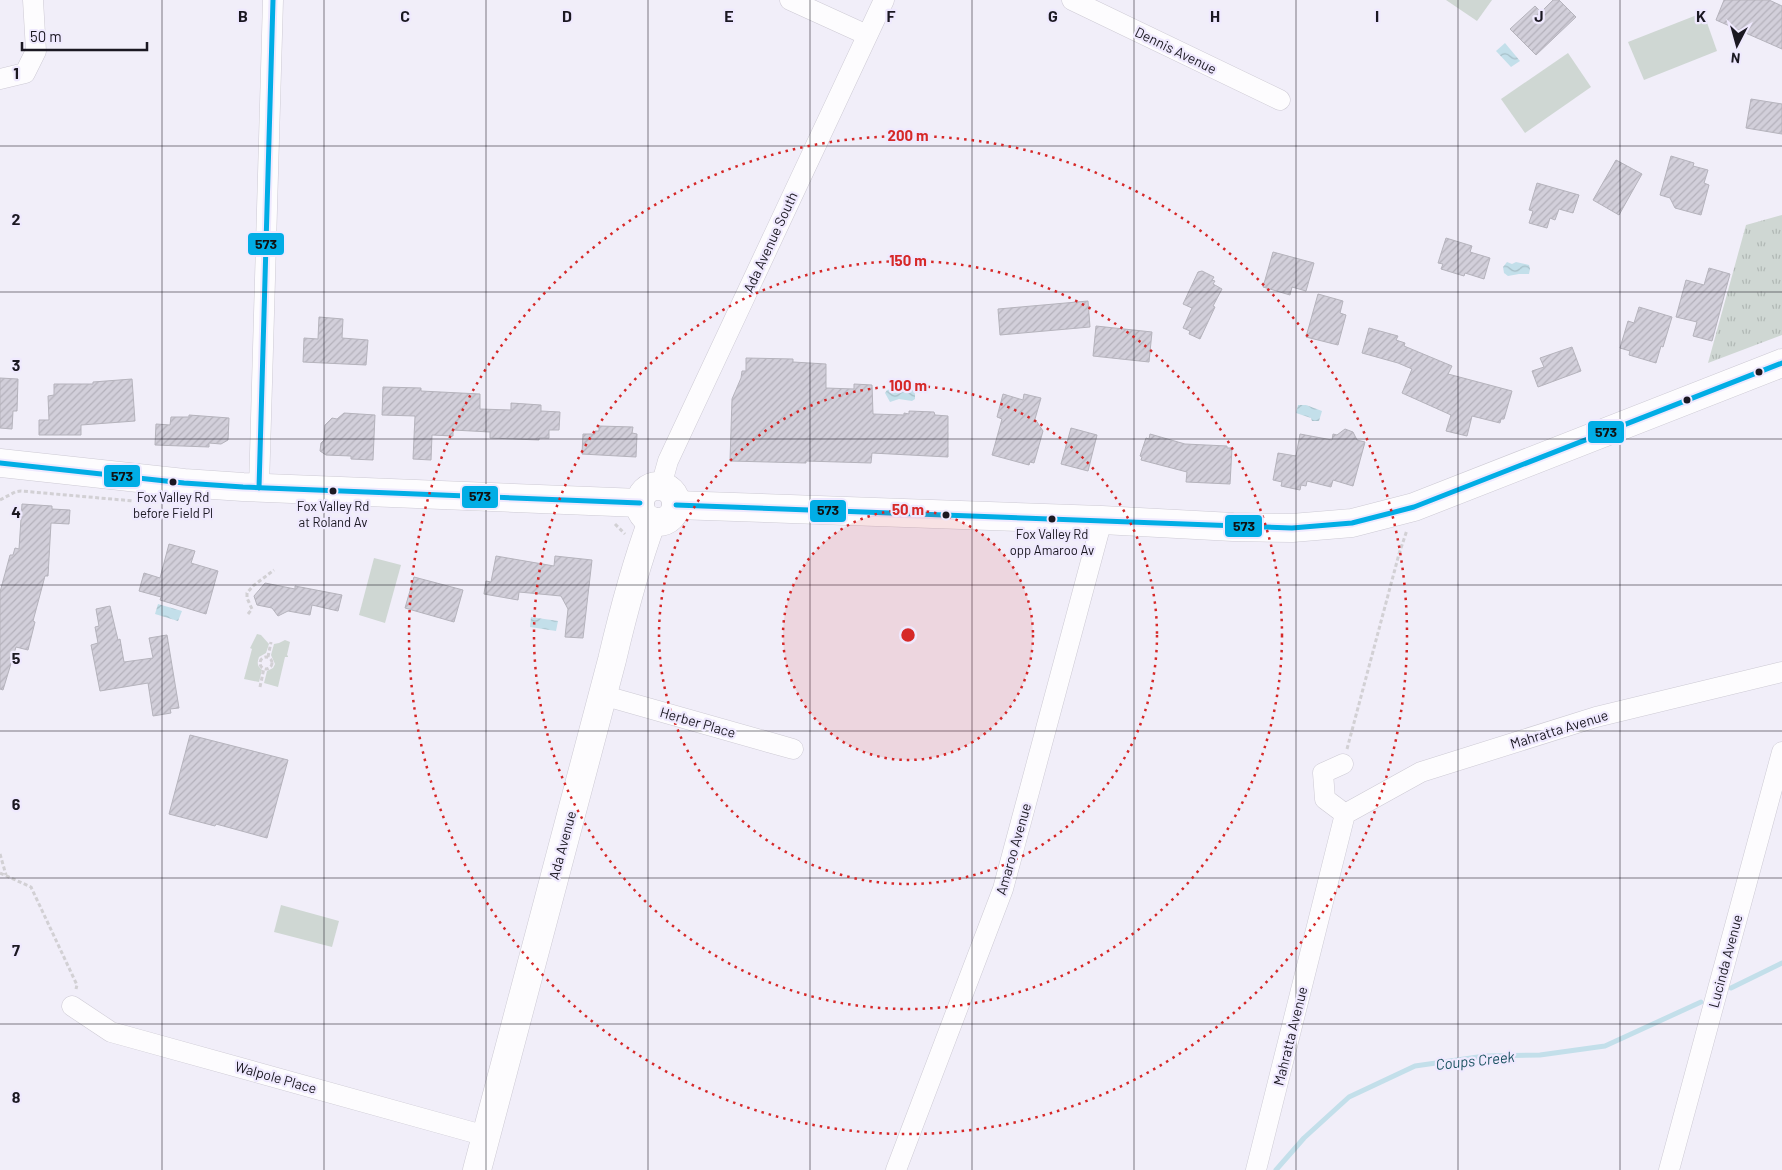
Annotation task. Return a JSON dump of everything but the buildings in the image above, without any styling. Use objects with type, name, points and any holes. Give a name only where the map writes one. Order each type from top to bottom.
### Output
[{"type":"main road","points":[[0,463],[178,483],[646,512],[657,522],[668,519],[675,510],[669,496],[1102,520],[1292,528],[1352,523],[1414,507],[1782,363]]},
{"type":"main road","name":"Ada Avenue","points":[[477,1170],[640,554],[646,512]]},
{"type":"street","points":[[0,79],[25,73],[36,51],[33,0]]},
{"type":"street","points":[[258,488],[273,0]]},
{"type":"street","points":[[790,0],[867,35]]},
{"type":"street","name":"Ada Avenue South","points":[[669,496],[668,461],[884,0]]},
{"type":"street","name":"Dennis Avenue","points":[[1072,0],[1280,100]]},
{"type":"street","name":"Amaroo Avenue","points":[[896,1170],[1003,889],[1102,520]]},
{"type":"street","name":"Mahratta Avenue","points":[[1256,1170],[1345,814],[1421,772],[1430,769],[1596,717],[1782,672]]},
{"type":"street","name":"Herber Place","points":[[602,695],[793,749]]},
{"type":"street","name":"Lucinda Avenue","points":[[1668,1170],[1782,752]]},
{"type":"street","points":[[1343,764],[1323,773],[1325,799],[1345,814]]},
{"type":"street","name":"Walpole Place","points":[[72,1006],[112,1032],[486,1136]]},
{"type":"path","points":[[1343,764],[1407,530]]},
{"type":"path","points":[[248,614],[252,609],[247,593],[274,570]]},
{"type":"path","points":[[264,668],[268,668],[272,664],[271,659],[268,657],[271,642]]},
{"type":"path","points":[[264,668],[260,662],[264,657],[268,657]]},
{"type":"path","points":[[260,687],[264,668]]},
{"type":"path","points":[[0,854],[6,875]]},
{"type":"path","points":[[0,873],[31,887],[77,985],[72,1006]]},
{"type":"green space","points":[[1446,0],[1492,0],[1477,21]]},
{"type":"green space","points":[[1702,13],[1717,51],[1644,80],[1628,42]]},
{"type":"green space","points":[[1568,53],[1591,87],[1525,133],[1501,99]]},
{"type":"green space","points":[[1782,215],[1782,335],[1708,363],[1746,225]]},
{"type":"green space","points":[[374,558],[401,565],[385,623],[359,615]]},
{"type":"green space","points":[[257,634],[261,635],[269,644],[266,653],[258,659],[258,666],[262,670],[259,682],[244,679],[252,649],[250,648]]},
{"type":"green space","points":[[285,640],[290,642],[288,657],[285,657],[278,687],[264,683],[267,671],[273,668],[275,664],[271,655],[274,644]]},
{"type":"green space","points":[[281,905],[339,921],[332,947],[274,932]]},
{"type":"water","points":[[1505,43],[1520,61],[1511,67],[1496,51]]},
{"type":"water","points":[[1507,262],[1529,265],[1529,274],[1508,276],[1504,273],[1503,267]]},
{"type":"water","points":[[887,390],[915,390],[915,399],[912,401],[899,399],[890,402],[885,393]]},
{"type":"water","points":[[1298,405],[1306,405],[1322,411],[1319,421],[1312,421],[1311,418],[1296,413]]},
{"type":"water","points":[[158,604],[182,611],[178,621],[155,614]]},
{"type":"water","points":[[531,617],[558,621],[556,631],[530,627]]},
{"type":"waterway","name":"Coups Creek","points":[[1731,988],[1782,963]]},
{"type":"waterway","name":"Coups Creek","points":[[1276,1170],[1304,1138],[1349,1097],[1415,1066],[1485,1056],[1540,1055],[1605,1046],[1701,1002]]},
{"type":"transit line","name":"573","points":[[259,488],[273,0]]},
{"type":"transit line","name":"573","points":[[676,505],[1292,528],[1352,523],[1414,507],[1782,363]]},
{"type":"transit line","name":"573","points":[[0,463],[184,483],[243,487],[640,503]]},
{"type":"place","name":"Fox Valley Rd before Field Pl","points":[[173,482]]},
{"type":"place","name":"Fox Valley Rd at Roland Av","points":[[333,491]]},
{"type":"place","name":"Fox Valley Rd opp Amaroo Av","points":[[1052,519]]}]
